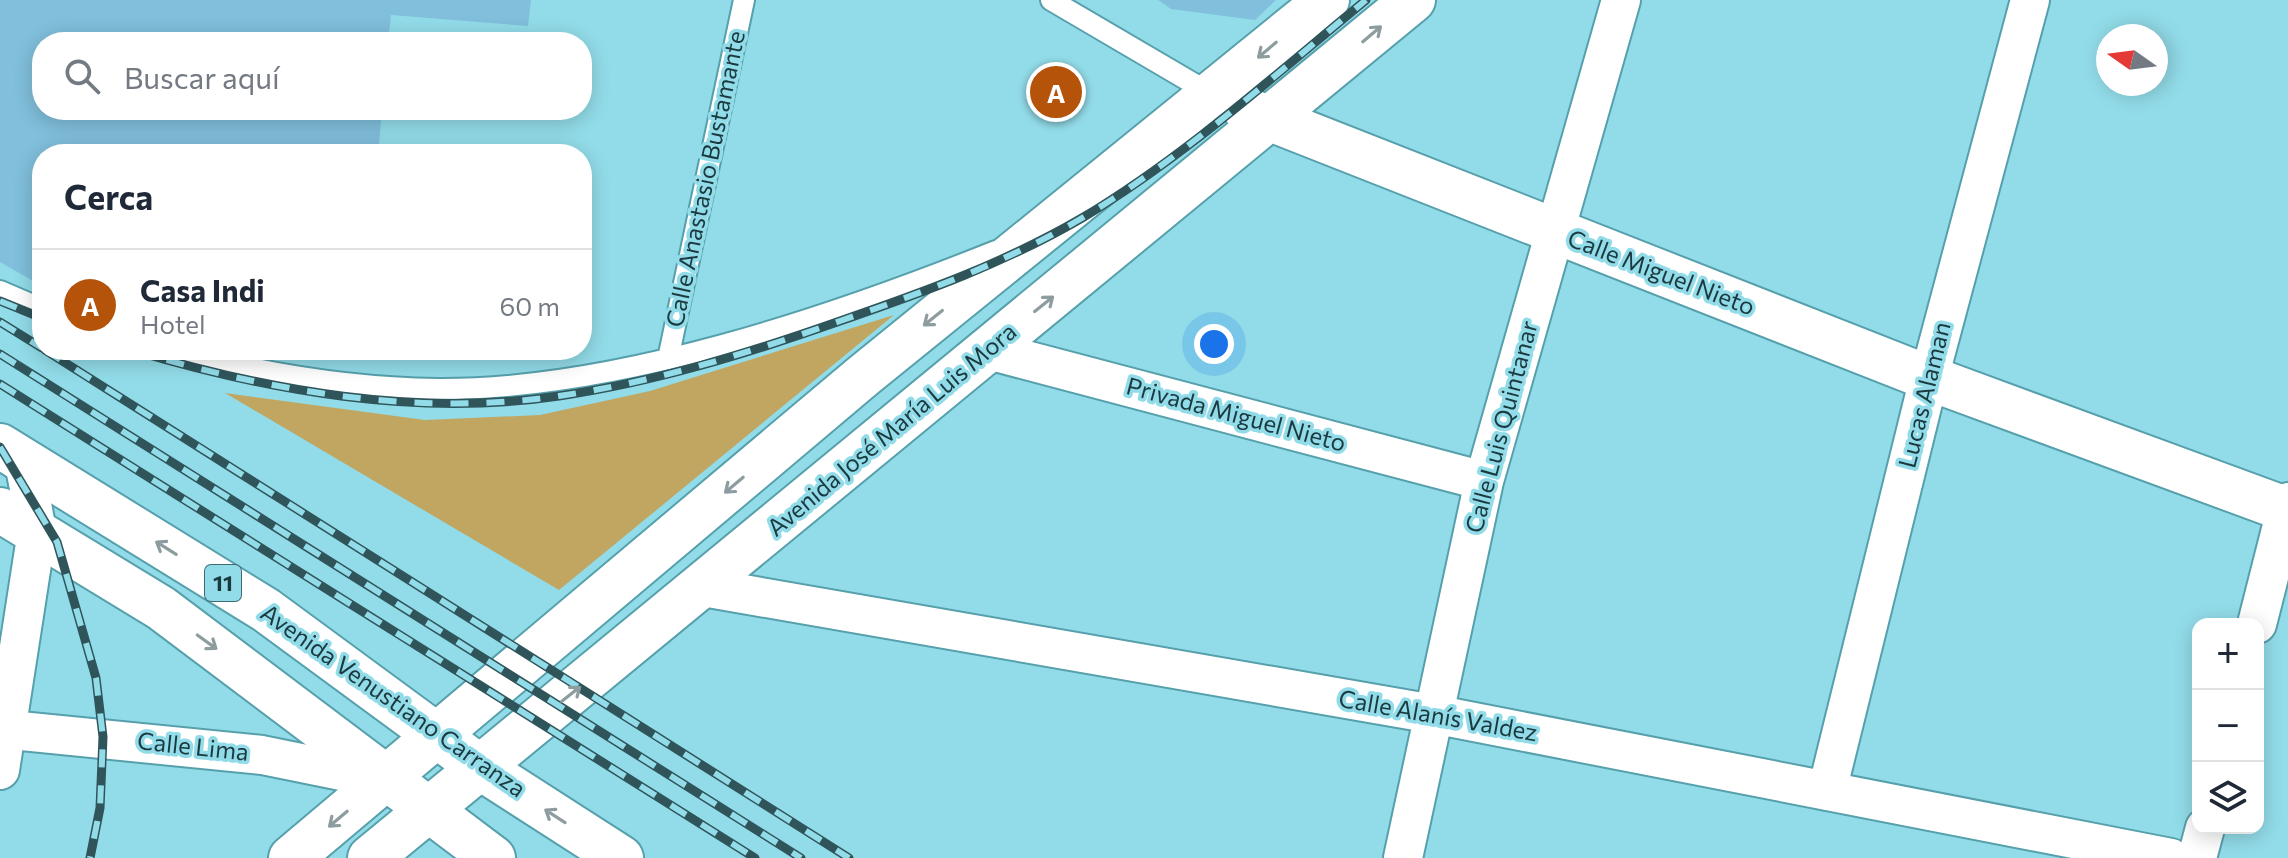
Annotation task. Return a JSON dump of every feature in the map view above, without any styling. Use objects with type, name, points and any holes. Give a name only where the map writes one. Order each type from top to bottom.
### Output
[{"type":"street","points":[[291,858],[1037,234],[1214,95],[1327,0]]},
{"type":"street","name":"Avenida José María Luis Mora","points":[[370,858],[1413,0]]},
{"type":"street","name":"Calle Luis Quintanar","points":[[1403,858],[1484,481],[1621,0]]},
{"type":"street","name":"Lucas Alaman","points":[[1827,791],[1929,378],[2030,0]]},
{"type":"street","name":"Calle Miguel Nieto","points":[[1214,95],[1269,120],[1929,378],[2287,507]]},
{"type":"street","name":"Privada Miguel Nieto","points":[[988,350],[1484,481]]},
{"type":"street","points":[[0,770],[18,521],[12,454]]},
{"type":"street","name":"Avenida Venustiano Carranza","points":[[12,454],[266,610],[481,768],[621,858]]},
{"type":"street","points":[[2259,618],[2287,507]]},
{"type":"street","name":"11","points":[[18,521],[161,608],[385,780],[493,858]]},
{"type":"street","name":"Calle Alanís Valdez","points":[[703,587],[1433,714],[2171,858]]},
{"type":"street","name":"Calle Lima","points":[[4,729],[262,755],[385,780]]},
{"type":"street","points":[[2197,858],[2203,834]]},
{"type":"lane","name":"Calle Anastasio Bustamante","points":[[668,359],[744,0]]},
{"type":"lane","name":"Calle Miguel Nieto","points":[[1051,0],[1214,95]]},
{"type":"lane","points":[[216,360],[278,375],[439,389],[509,385],[668,359],[872,298],[1037,234]]},
{"type":"lane","points":[[0,291],[32,305]]},
{"type":"shaded area","points":[[894,315],[559,590],[225,393],[425,420],[540,415],[650,391]]},
{"type":"building","points":[[0,0],[531,0],[528,26],[391,15],[389,32],[32,32],[32,120],[381,120],[379,144],[32,144],[32,280],[0,262]]},
{"type":"building","points":[[1158,0],[1276,0],[1255,20],[1171,9]]},
{"type":"railway","points":[[167,360],[290,388],[343,396],[451,403],[505,402],[595,390],[736,355],[933,288],[994,263],[1082,218],[1193,142],[1366,0]]},
{"type":"railway","points":[[0,301],[32,314]]},
{"type":"railway","points":[[0,322],[32,342]]},
{"type":"railway","points":[[0,354],[801,858]]},
{"type":"railway","points":[[61,360],[849,858]]},
{"type":"railway","points":[[0,384],[755,858]]},
{"type":"railway","points":[[0,447],[57,542],[96,678],[103,737],[100,808],[90,858]]},
{"type":"place","name":"Casa Indi","points":[[1056,92]]}]
